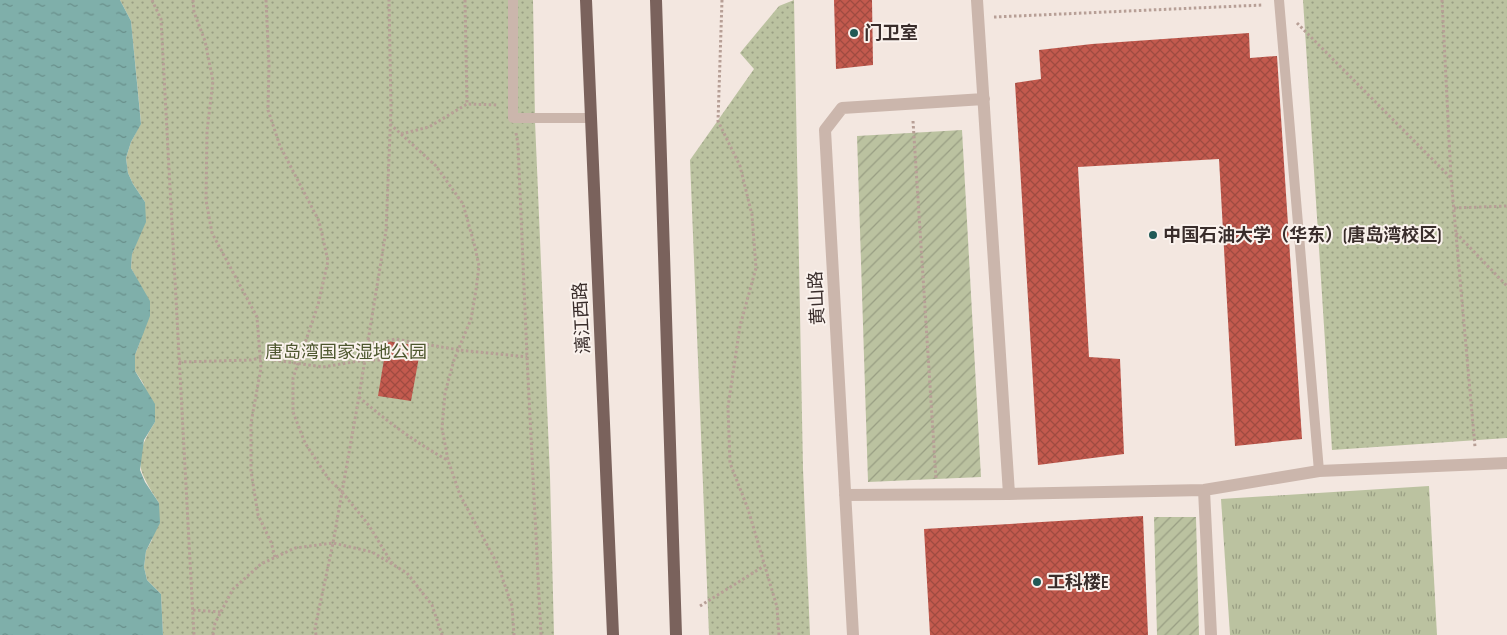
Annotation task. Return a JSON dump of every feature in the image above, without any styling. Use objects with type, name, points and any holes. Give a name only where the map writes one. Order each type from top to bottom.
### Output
[{"type":"main road","name":"漓江西路","points":[[586,0],[613,635]]},
{"type":"main road","points":[[656,0],[676,635]]},
{"type":"street","points":[[977,0],[1009,494]]},
{"type":"street","name":"黄山路","points":[[853,635],[825,130],[842,108],[984,99]]},
{"type":"street","points":[[845,495],[1204,490],[1319,471],[1507,463]]},
{"type":"street","points":[[1204,490],[1211,635]]},
{"type":"lane","points":[[514,0],[513,118],[591,118]]},
{"type":"lane","points":[[1279,2],[1319,471]]},
{"type":"path","points":[[152,0],[161,19],[194,635]]},
{"type":"path","points":[[194,0],[194,12],[205,41],[213,81],[207,131],[206,200],[212,232],[257,317],[260,368],[250,424],[251,471],[258,515],[271,542],[274,557]]},
{"type":"path","points":[[266,0],[268,110],[280,146],[319,221],[328,261],[318,305],[293,378],[293,412],[305,443],[328,478],[368,524],[393,565]]},
{"type":"path","points":[[316,635],[315,628],[333,543],[386,231],[390,124],[389,0]]},
{"type":"path","points":[[464,0],[467,104]]},
{"type":"path","points":[[722,0],[718,120],[740,166],[752,215],[756,268],[740,326],[728,407],[730,462],[748,509],[777,607],[779,635]]},
{"type":"path","points":[[1442,0],[1451,178],[1477,465]]},
{"type":"path","points":[[978,17],[1279,2],[1451,178]]},
{"type":"path","points":[[401,134],[428,127],[467,104],[513,106]]},
{"type":"path","points":[[912,104],[938,494]]},
{"type":"path","points":[[513,118],[518,144],[526,357],[541,635]]},
{"type":"path","points":[[390,124],[436,166],[463,204],[475,247],[479,266],[471,320],[445,394],[442,428],[448,460],[460,494],[498,565],[512,606],[514,635]]},
{"type":"path","points":[[1454,208],[1507,206]]},
{"type":"path","points":[[1456,233],[1507,286]]},
{"type":"path","points":[[368,341],[378,344],[395,339],[459,350],[526,357]]},
{"type":"path","points":[[179,362],[251,360],[260,358],[299,362],[323,367],[365,360],[384,360]]},
{"type":"path","points":[[359,397],[382,417],[429,450],[448,460]]},
{"type":"path","points":[[213,635],[215,623],[233,589],[261,564],[295,548],[333,543],[372,552],[407,573],[432,605],[442,635]]},
{"type":"path","points":[[700,606],[764,566]]},
{"type":"path","points":[[193,610],[221,612]]},
{"type":"green space","name":"唐岛湾国家湿地公园","points":[[120,0],[533,0],[535,121],[550,476],[554,635],[163,635],[161,594],[147,580],[144,567],[146,551],[152,540],[159,503],[146,481],[140,464],[143,445],[155,422],[143,383],[135,371],[135,355],[141,339],[139,283],[131,268],[132,254],[145,202],[128,173],[126,158],[131,142],[141,123],[131,21]]},
{"type":"green space","points":[[794,0],[803,469],[810,635],[709,635],[690,160],[754,69],[740,53],[779,6]]},
{"type":"green space","points":[[1303,0],[1507,0],[1507,438],[1332,450]]},
{"type":"green space","points":[[962,130],[981,477],[868,482],[857,136]]},
{"type":"green space","points":[[1429,486],[1437,635],[1230,635],[1221,499]]},
{"type":"green space","points":[[1154,517],[1196,517],[1199,635],[1157,635]]},
{"type":"water","points":[[0,0],[120,0],[131,21],[141,124],[131,142],[126,158],[128,173],[145,202],[146,222],[132,254],[131,268],[150,301],[150,316],[135,355],[135,371],[155,404],[155,422],[144,440],[140,470],[145,482],[159,503],[160,523],[146,551],[144,567],[147,580],[161,594],[163,635],[0,635]]},
{"type":"building","name":"门卫室","points":[[834,0],[872,0],[873,65],[836,69]]},
{"type":"building","points":[[1249,33],[1250,58],[1277,56],[1302,439],[1235,446],[1219,159],[1078,167],[1089,357],[1120,359],[1124,454],[1038,465],[1015,83],[1041,79],[1039,50],[1092,44]]},
{"type":"building","points":[[387,341],[421,346],[411,401],[378,396]]},
{"type":"building","name":"工科楼E","points":[[1143,516],[1148,635],[930,635],[924,529]]},
{"type":"place","name":"门卫室","points":[[854,33]]},
{"type":"place","name":"中国石油大学（华东）(唐岛湾校区)","points":[[1153,235]]},
{"type":"place","name":"工科楼E","points":[[1037,582]]}]
